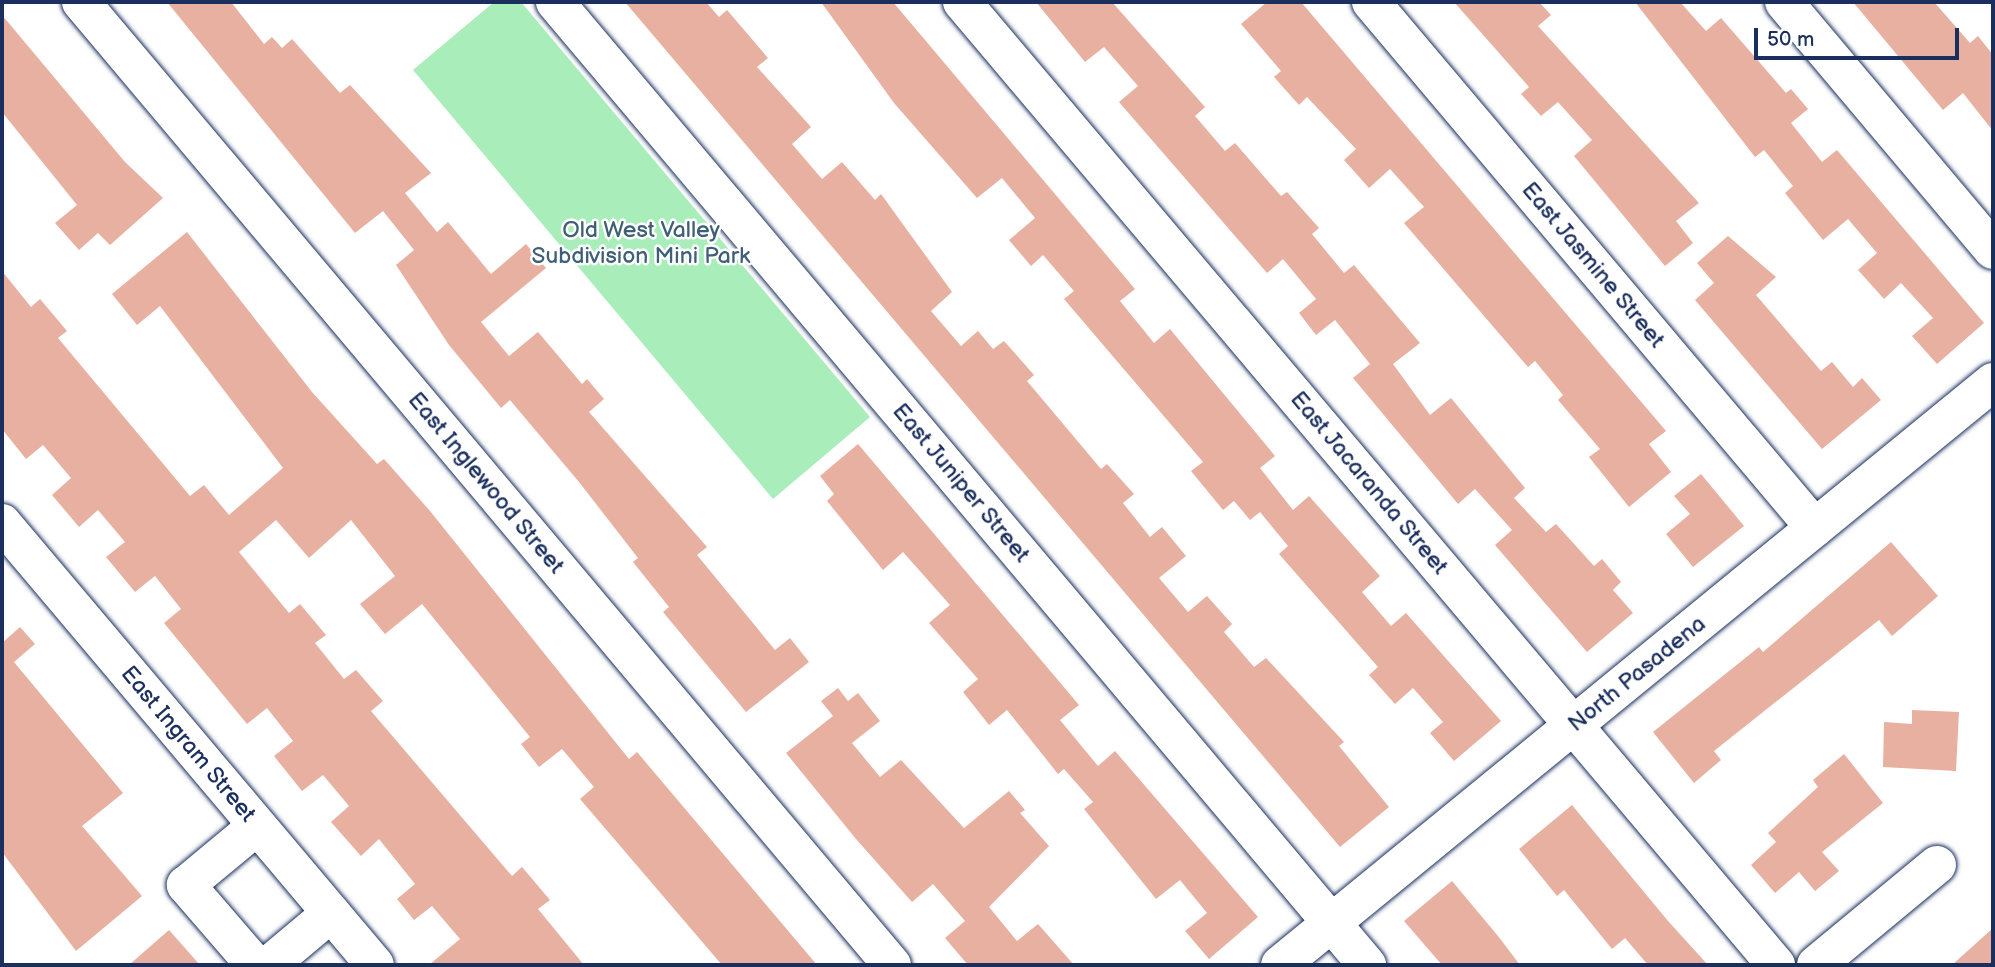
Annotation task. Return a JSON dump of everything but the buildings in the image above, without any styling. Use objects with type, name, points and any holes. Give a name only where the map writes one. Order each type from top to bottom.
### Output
[{"type":"street","name":"East Inglewood Street","points":[[81,2],[892,965]]},
{"type":"street","name":"East Juniper Street","points":[[555,2],[1367,965]]},
{"type":"street","name":"East Jacaranda Street","points":[[962,2],[1776,965]]},
{"type":"street","name":"East Jasmine Street","points":[[1371,2],[1815,528]]},
{"type":"street","points":[[1784,2],[1993,250]]},
{"type":"street","name":"North Pasadena","points":[[1280,965],[1993,382]]},
{"type":"street","name":"East Ingram Street","points":[[2,523],[375,965]]},
{"type":"street","points":[[255,965],[186,885],[257,826]]},
{"type":"street","points":[[1816,965],[1937,865]]},
{"type":"street","points":[[269,965],[331,913]]},
{"type":"green space","name":"Old West Valley Subdivision Mini Park","points":[[494,2],[521,2],[870,417],[773,499],[413,70]]}]
